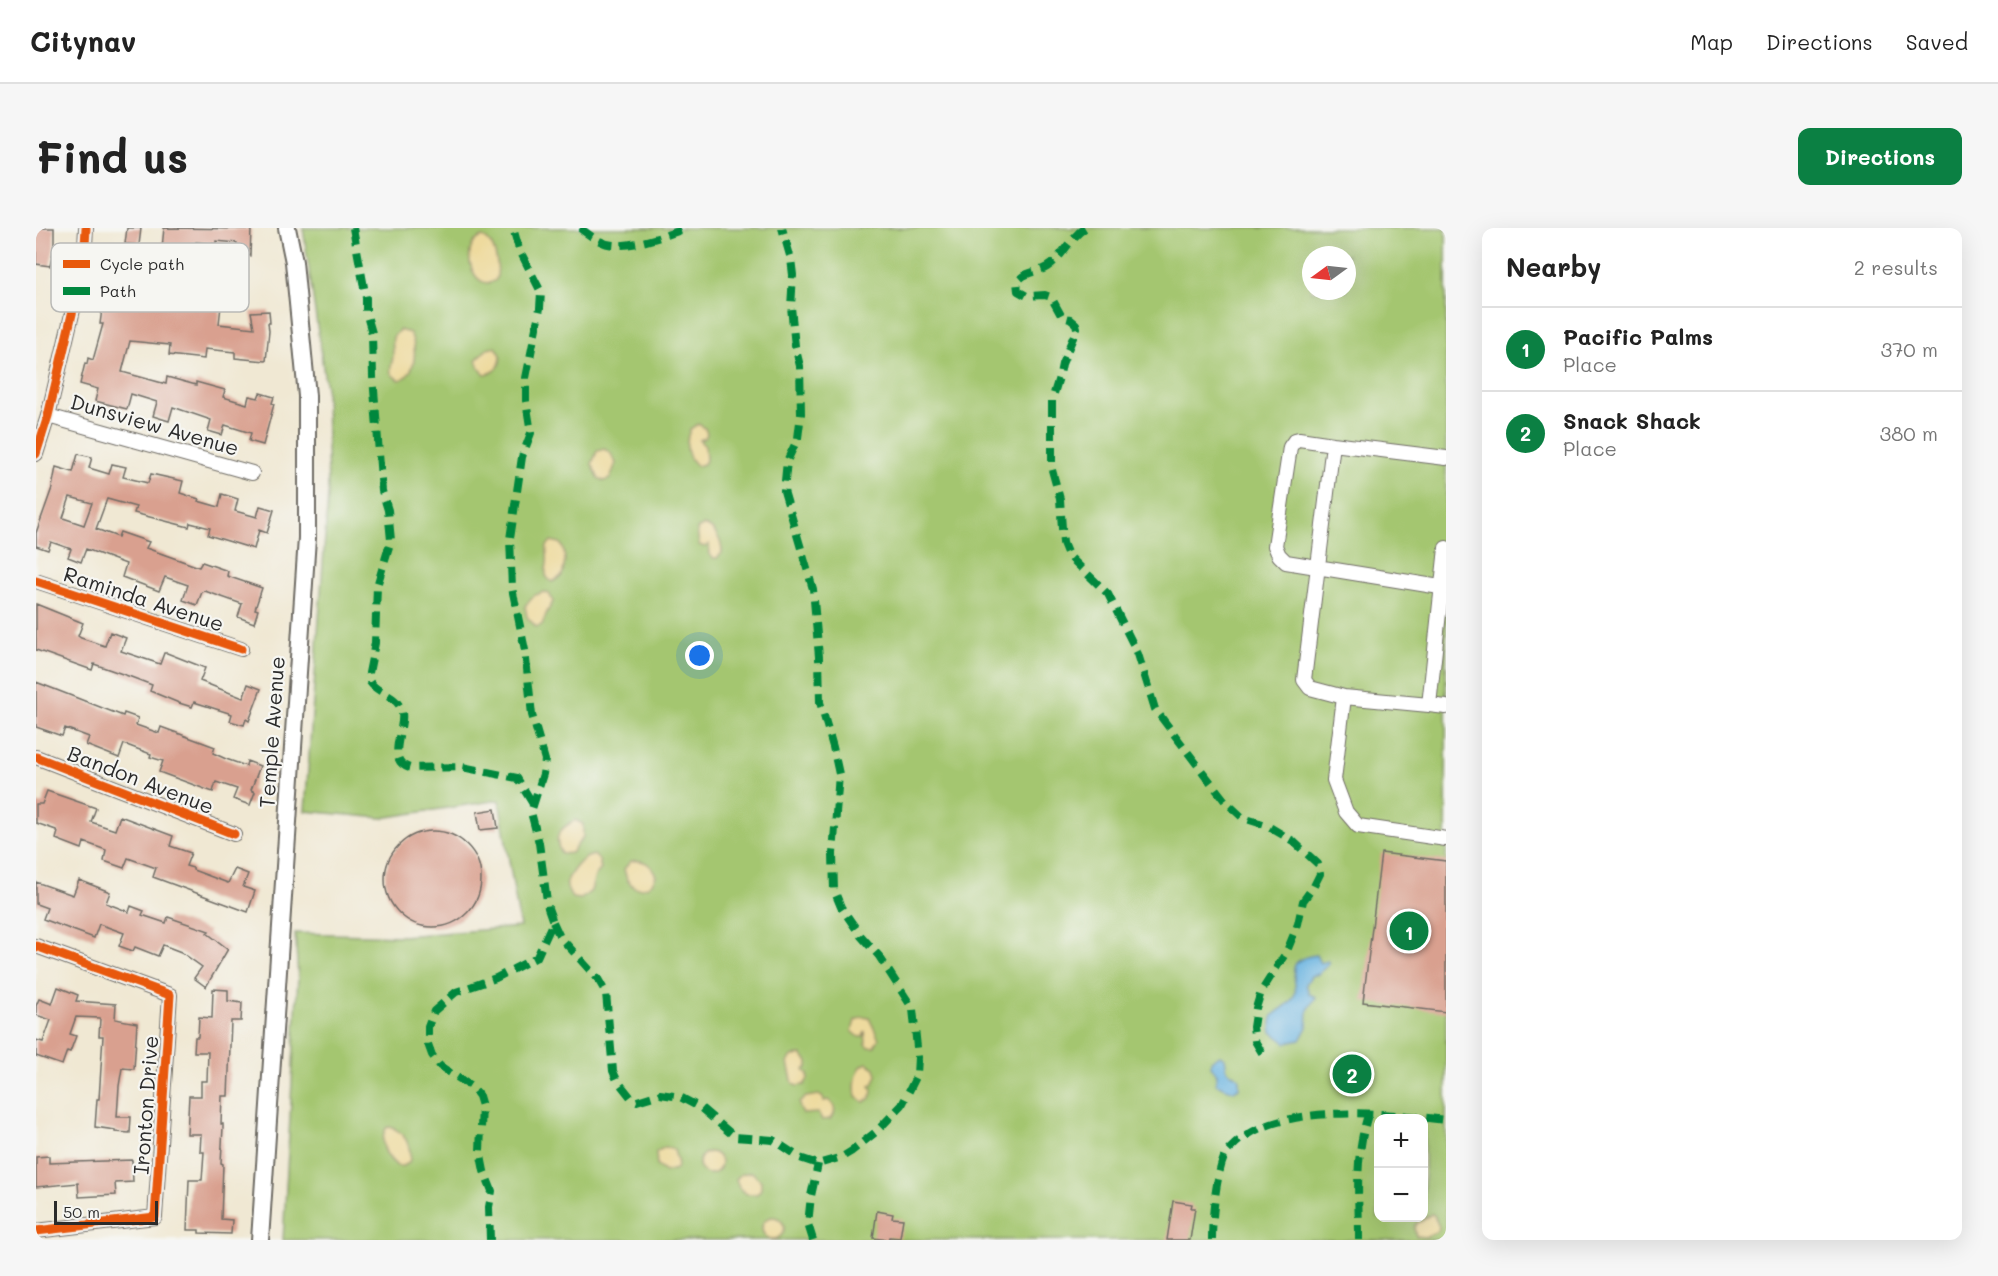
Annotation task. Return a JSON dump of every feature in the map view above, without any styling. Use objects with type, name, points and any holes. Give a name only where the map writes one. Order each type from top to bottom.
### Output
[{"type":"main road","name":"Temple Avenue","points":[[260,1240],[307,538],[307,396],[294,262],[287,228]]},
{"type":"street","points":[[85,243],[86,228]]},
{"type":"street","points":[[36,454],[48,416],[72,312]]},
{"type":"street","name":"Dunsview Avenue","points":[[48,416],[252,473]]},
{"type":"street","points":[[1444,588],[1286,562],[1279,555],[1275,546],[1290,447],[1295,440],[1446,458]]},
{"type":"street","points":[[1333,444],[1304,680],[1310,688],[1344,697],[1446,706]]},
{"type":"street","points":[[1429,705],[1444,588],[1446,548]]},
{"type":"street","name":"Raminda Avenue","points":[[36,581],[241,649]]},
{"type":"street","points":[[1344,697],[1334,780],[1346,812],[1358,826],[1446,838]]},
{"type":"street","name":"Bandon Avenue","points":[[36,757],[234,834]]},
{"type":"street","name":"Ironton Drive","points":[[36,946],[170,995],[155,1217],[36,1231]]},
{"type":"green space","points":[[303,228],[1446,228],[1446,1240],[283,1240],[298,977],[295,933],[402,936],[520,927],[499,800],[382,818],[305,811],[328,495],[326,388]]},
{"type":"sand","points":[[482,237],[490,243],[497,262],[496,280],[488,283],[481,281],[471,268],[471,250],[475,242]]},
{"type":"sand","points":[[399,330],[410,333],[414,345],[414,360],[410,372],[400,380],[392,374],[390,368],[393,358],[393,337]]},
{"type":"sand","points":[[496,347],[501,355],[499,366],[485,374],[479,368],[476,360],[487,349]]},
{"type":"sand","points":[[698,424],[705,428],[707,434],[705,438],[699,440],[705,446],[706,460],[704,464],[697,466],[688,454],[687,439],[690,429]]},
{"type":"sand","points":[[604,449],[610,452],[616,463],[610,479],[604,481],[598,478],[592,464],[597,451]]},
{"type":"sand","points":[[704,525],[715,532],[721,544],[722,553],[717,558],[710,555],[709,544],[705,547],[699,545],[697,529]]},
{"type":"sand","points":[[551,541],[560,543],[565,559],[562,576],[552,582],[546,574],[547,546]]},
{"type":"sand","points":[[543,592],[549,593],[553,602],[542,625],[536,627],[527,617],[525,606],[533,596]]},
{"type":"sand","points":[[575,820],[583,824],[583,837],[571,853],[562,854],[557,842],[559,833]]},
{"type":"sand","points":[[594,855],[599,860],[601,869],[595,876],[591,891],[581,899],[572,898],[567,889],[568,879],[581,861]]},
{"type":"sand","points":[[631,861],[647,863],[652,868],[656,876],[650,885],[638,888],[627,880],[624,869]]},
{"type":"sand","points":[[863,1017],[869,1018],[879,1039],[874,1047],[866,1044],[865,1032],[863,1037],[859,1037],[852,1031],[855,1020]]},
{"type":"sand","points":[[802,1055],[808,1062],[808,1067],[804,1070],[808,1074],[808,1079],[804,1085],[797,1086],[793,1084],[788,1063],[792,1056]]},
{"type":"sand","points":[[867,1063],[875,1068],[877,1075],[873,1085],[870,1086],[871,1098],[864,1102],[856,1096],[855,1082],[860,1068]]},
{"type":"sand","points":[[819,1095],[824,1101],[828,1100],[834,1106],[835,1111],[831,1119],[822,1120],[818,1113],[803,1114],[800,1109],[799,1103],[806,1097]]},
{"type":"sand","points":[[390,1127],[404,1136],[409,1146],[409,1163],[403,1166],[397,1166],[384,1149],[384,1134],[386,1128]]},
{"type":"sand","points":[[665,1147],[674,1150],[678,1164],[676,1169],[665,1172],[657,1166],[656,1152]]},
{"type":"sand","points":[[710,1152],[718,1155],[721,1163],[718,1171],[710,1174],[702,1171],[699,1163],[702,1155]]},
{"type":"sand","points":[[752,1172],[761,1181],[761,1189],[757,1194],[747,1194],[739,1188],[736,1179],[741,1174]]},
{"type":"sand","points":[[1434,1215],[1439,1227],[1437,1232],[1426,1237],[1416,1236],[1414,1228],[1416,1223],[1428,1222],[1428,1216]]},
{"type":"sand","points":[[773,1217],[781,1220],[784,1228],[781,1236],[773,1239],[765,1236],[762,1228],[765,1220]]},
{"type":"water","points":[[1316,955],[1320,963],[1328,961],[1329,963],[1319,974],[1311,976],[1306,984],[1309,994],[1316,997],[1308,1010],[1307,1027],[1300,1040],[1286,1043],[1272,1032],[1272,1019],[1293,998],[1295,992],[1294,967],[1297,962]]},
{"type":"water","points":[[1220,1055],[1225,1058],[1227,1070],[1239,1078],[1239,1088],[1234,1091],[1216,1084],[1217,1074],[1211,1066],[1211,1061]]},
{"type":"building","points":[[36,228],[54,228],[50,266],[36,264]]},
{"type":"building","points":[[127,228],[141,228],[139,243],[125,243]]},
{"type":"building","points":[[164,228],[251,229],[250,256],[249,243],[216,241],[216,243],[162,243]]},
{"type":"building","points":[[269,311],[266,361],[235,358],[235,352],[205,349],[204,359],[169,355],[170,345],[130,341],[122,372],[166,384],[167,377],[196,385],[196,382],[225,390],[223,397],[247,404],[249,396],[258,398],[260,393],[274,397],[263,445],[249,441],[251,433],[225,425],[222,435],[208,431],[211,420],[173,407],[169,421],[153,416],[157,402],[131,394],[127,409],[95,401],[98,389],[80,384],[85,363],[87,364],[88,358],[93,360],[103,324],[100,324],[102,312],[220,312],[219,324],[254,328],[251,312]]},
{"type":"building","points":[[78,454],[92,457],[89,468],[109,474],[112,464],[126,467],[123,477],[148,483],[151,474],[183,481],[180,493],[219,507],[222,494],[238,499],[235,511],[257,517],[260,506],[274,510],[267,533],[259,530],[254,549],[208,535],[210,528],[190,523],[189,527],[134,513],[136,507],[107,499],[96,529],[118,537],[120,532],[149,542],[146,548],[199,567],[202,562],[228,571],[227,576],[262,588],[255,609],[258,610],[254,623],[238,617],[242,604],[205,591],[202,592],[197,605],[183,600],[188,585],[165,577],[159,591],[122,577],[126,564],[86,549],[81,562],[68,557],[71,549],[51,542],[48,550],[36,546],[36,533],[52,488],[56,467],[73,472]],"holes":[[[70,497],[92,503],[84,525],[63,518]]]},
{"type":"building","points":[[36,604],[83,623],[78,636],[81,638],[105,646],[110,632],[126,638],[121,651],[160,664],[164,653],[167,653],[205,668],[200,681],[243,698],[248,684],[261,689],[249,721],[246,719],[244,725],[230,721],[232,714],[194,702],[192,707],[179,703],[150,691],[152,685],[131,677],[94,664],[92,670],[36,650]]},
{"type":"building","points":[[36,682],[123,716],[124,713],[138,718],[136,725],[159,733],[161,727],[215,747],[213,753],[226,759],[246,766],[247,761],[260,766],[251,790],[255,792],[250,805],[233,799],[237,789],[216,782],[213,792],[159,772],[163,761],[124,744],[119,758],[86,745],[89,737],[65,728],[62,736],[36,727]]},
{"type":"building","points":[[47,791],[96,808],[91,822],[115,830],[120,816],[173,836],[170,846],[191,853],[186,866],[193,870],[228,883],[235,869],[248,874],[243,887],[255,891],[248,912],[153,877],[156,868],[128,858],[124,868],[104,861],[106,850],[84,842],[82,849],[56,839],[58,832],[56,830],[36,823],[36,804],[42,804]]},
{"type":"building","points":[[495,809],[498,828],[480,830],[477,812]]},
{"type":"building","points":[[433,831],[451,835],[467,845],[477,861],[481,879],[477,897],[467,913],[451,923],[433,927],[415,923],[399,913],[389,897],[385,879],[389,861],[399,845],[415,835]]},
{"type":"building","points":[[1381,853],[1446,861],[1446,1012],[1363,1002]]},
{"type":"building","points":[[79,880],[110,892],[106,903],[129,912],[131,906],[144,911],[142,915],[166,923],[168,917],[209,931],[207,933],[228,949],[206,987],[194,978],[202,967],[181,952],[163,945],[158,956],[135,947],[133,951],[119,946],[124,933],[99,924],[94,938],[43,919],[47,908],[36,904],[36,882],[73,895]]},
{"type":"building","points":[[58,987],[78,995],[76,1001],[116,1004],[115,1019],[137,1023],[134,1069],[122,1068],[117,1117],[131,1117],[130,1133],[95,1127],[103,1036],[99,1036],[100,1018],[76,1017],[70,1034],[76,1036],[62,1065],[36,1056],[36,1040],[43,1042],[51,1020],[36,1015],[36,1006],[39,999],[52,1004]]},
{"type":"building","points":[[213,989],[228,990],[228,1001],[242,1003],[241,1021],[231,1021],[228,1096],[222,1096],[221,1219],[232,1220],[231,1234],[199,1233],[199,1230],[187,1230],[189,1180],[202,1180],[204,1152],[200,1152],[201,1134],[187,1134],[189,1096],[201,1096],[201,1081],[207,1081],[208,1052],[194,1052],[195,1037],[198,1037],[199,1017],[212,1018]]},
{"type":"building","points":[[1352,1065],[1362,1066],[1360,1084],[1343,1082],[1345,1070]]},
{"type":"building","points":[[49,1156],[49,1163],[132,1160],[133,1182],[115,1183],[116,1195],[79,1197],[78,1183],[36,1187],[36,1157]]},
{"type":"building","points":[[1173,1201],[1192,1204],[1191,1208],[1195,1208],[1190,1240],[1167,1240]]},
{"type":"building","points":[[877,1211],[893,1214],[892,1218],[903,1219],[900,1238],[889,1237],[888,1240],[873,1238]]},
{"type":"marked path","points":[[353,228],[366,298],[366,312],[372,333],[382,491],[388,510],[391,540],[377,586],[375,643],[369,673],[370,682],[397,702],[400,707],[402,720],[397,752],[403,764],[410,768],[462,767],[517,778],[533,804]]},
{"type":"marked path","points":[[490,1240],[489,1207],[492,1191],[484,1171],[480,1151],[482,1106],[479,1096],[472,1087],[440,1066],[432,1055],[428,1044],[428,1027],[434,1011],[456,992],[496,978],[537,957],[553,922],[548,908],[539,843],[531,812],[545,760],[532,715],[525,650],[512,588],[510,539],[522,457],[531,433],[526,401],[526,378],[541,292],[519,249],[513,228]]},
{"type":"marked path","points":[[580,228],[604,243],[613,245],[650,240],[687,228]]},
{"type":"marked path","points":[[553,922],[560,937],[598,979],[606,993],[613,1071],[632,1099],[637,1101],[660,1094],[680,1097],[701,1108],[735,1137],[773,1140],[800,1158],[818,1164],[842,1157],[877,1131],[902,1105],[917,1075],[918,1057],[913,1009],[879,956],[861,936],[841,907],[834,890],[833,854],[839,774],[820,702],[813,589],[784,491],[787,461],[798,438],[801,414],[800,366],[795,346],[791,307],[793,275],[782,228]]},
{"type":"marked path","points":[[1085,228],[1053,263],[1024,276],[1017,282],[1018,291],[1027,296],[1051,297],[1062,317],[1070,319],[1077,328],[1062,364],[1052,400],[1052,470],[1060,499],[1063,543],[1068,555],[1108,594],[1138,654],[1155,709],[1225,801],[1243,818],[1266,825],[1293,841],[1318,864],[1320,874],[1303,901],[1298,924],[1287,951],[1261,992],[1256,1008],[1253,1027],[1255,1041],[1265,1058]]},
{"type":"marked path","points":[[1212,1240],[1217,1184],[1225,1155],[1234,1145],[1254,1131],[1278,1122],[1306,1116],[1335,1114],[1365,1113],[1446,1120]]},
{"type":"marked path","points":[[1359,1240],[1359,1162],[1368,1115]]},
{"type":"marked path","points":[[813,1240],[808,1224],[818,1164]]},
{"type":"cycle path","points":[[85,243],[86,228]]},
{"type":"cycle path","points":[[36,454],[48,416],[72,312]]},
{"type":"cycle path","points":[[36,581],[241,649]]},
{"type":"cycle path","points":[[36,757],[234,834]]},
{"type":"cycle path","points":[[36,946],[170,995],[155,1217],[36,1231]]},
{"type":"place","name":"Pacific Palms","points":[[1409,931]]},
{"type":"place","name":"Snack Shack","points":[[1352,1074]]}]
